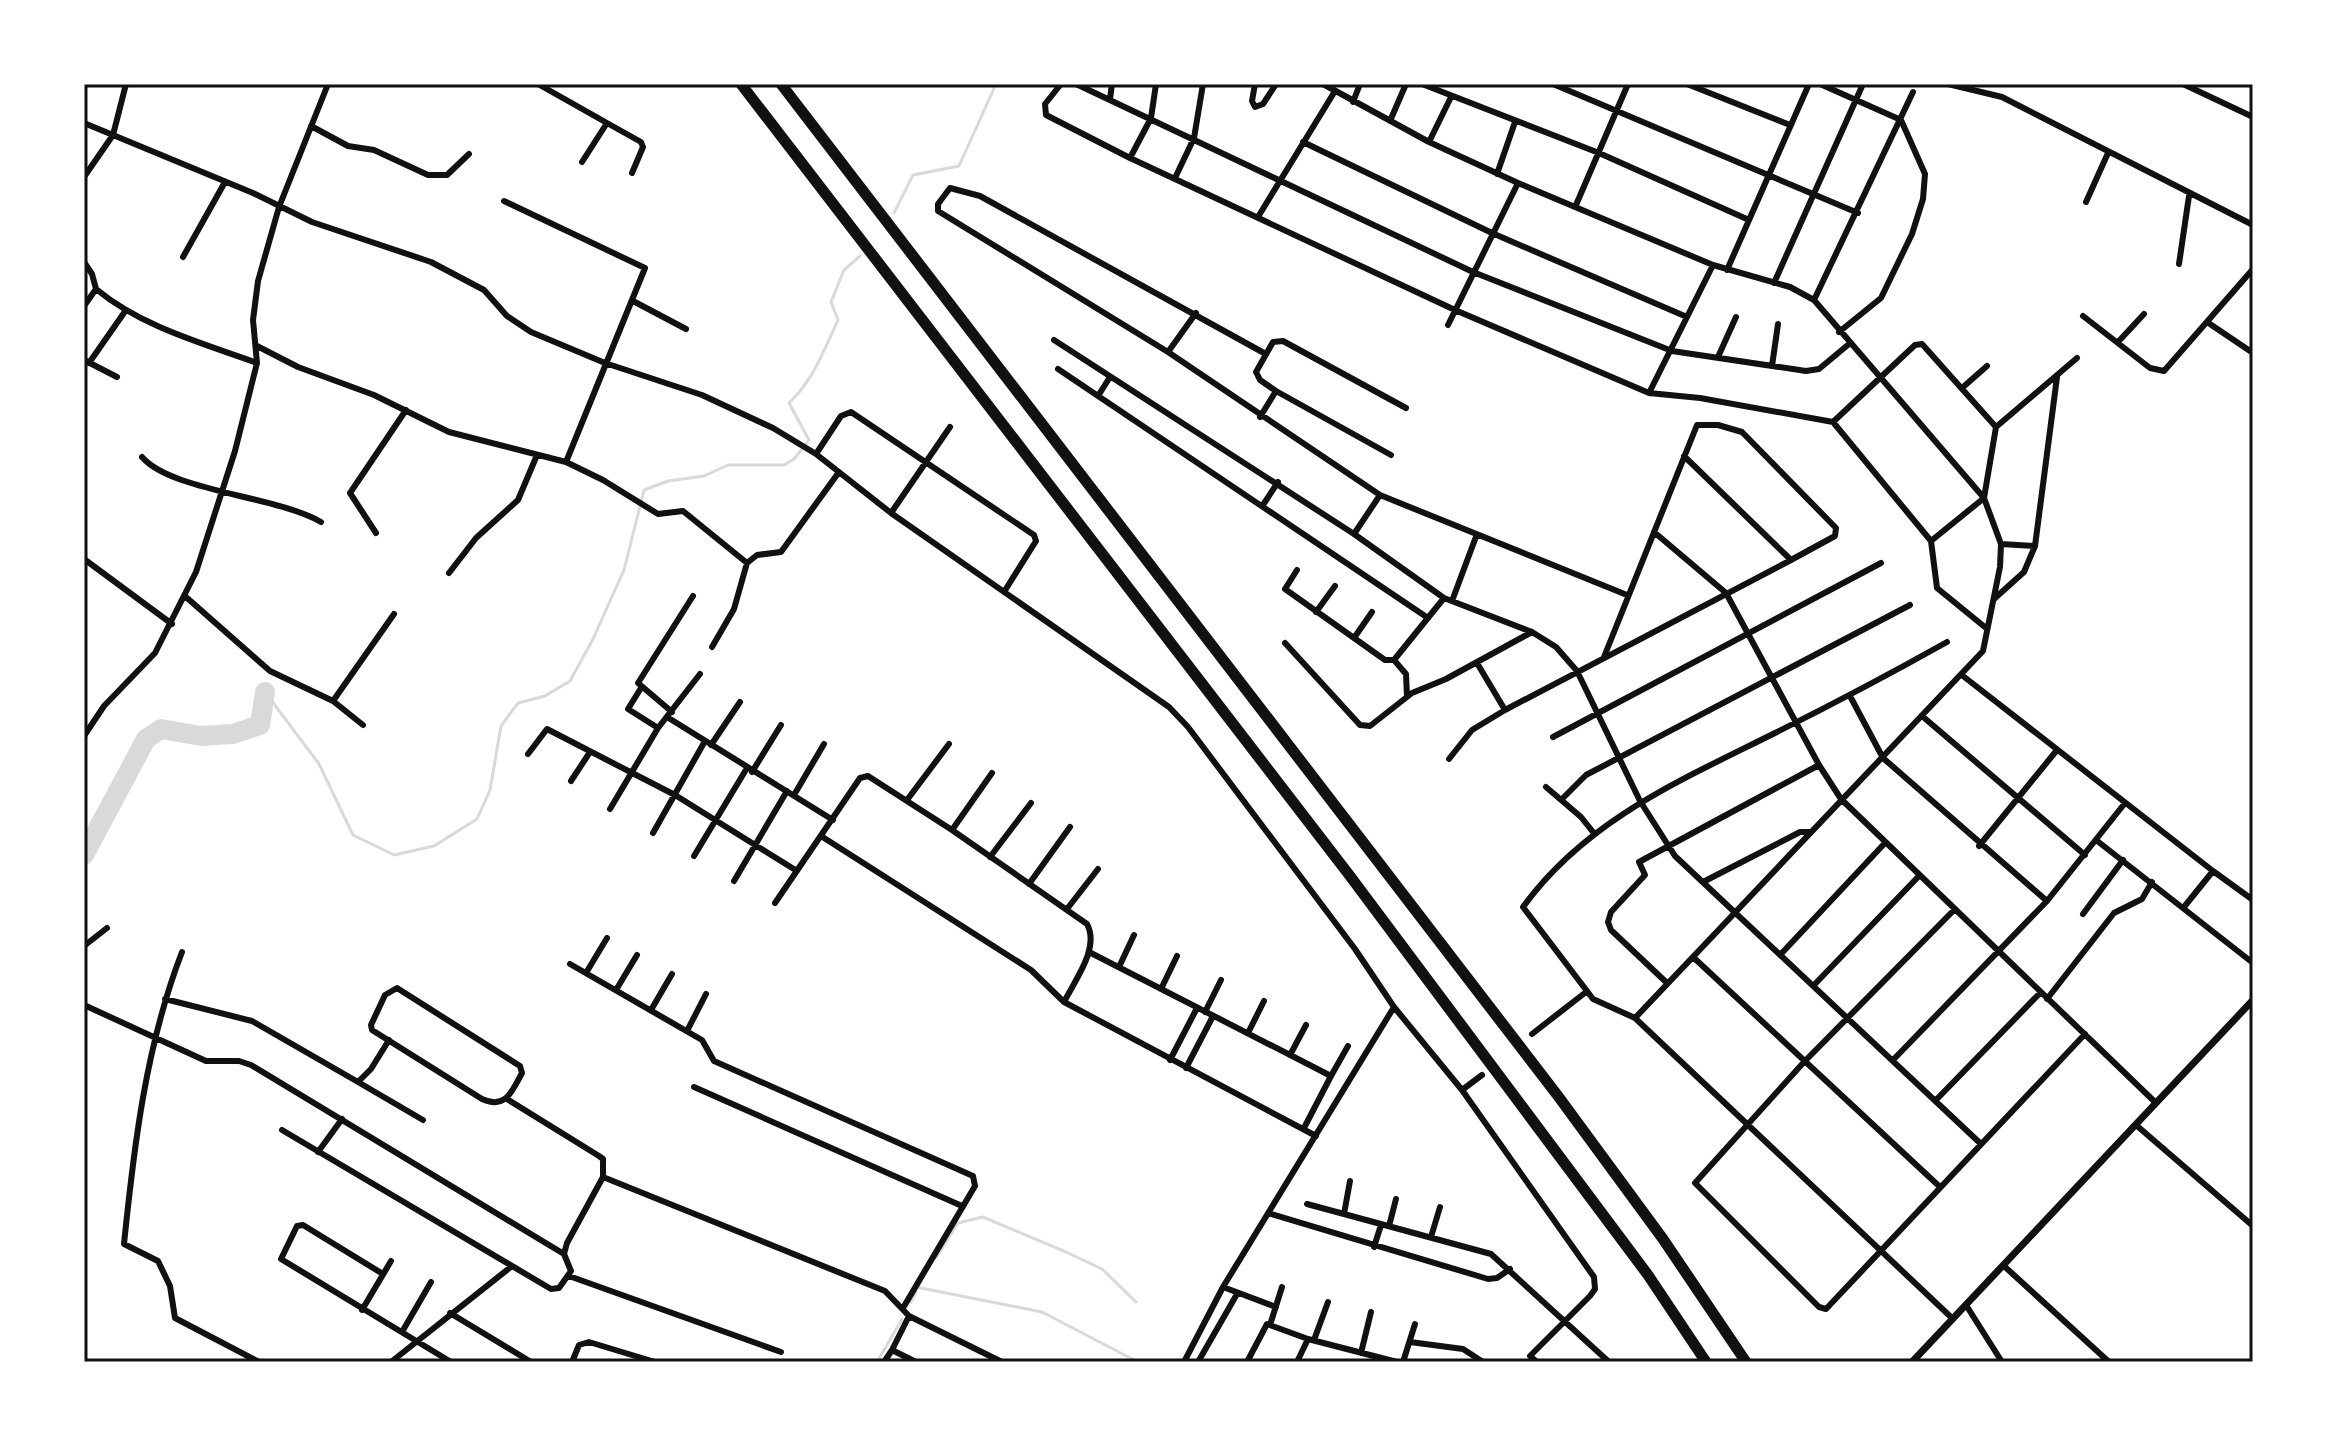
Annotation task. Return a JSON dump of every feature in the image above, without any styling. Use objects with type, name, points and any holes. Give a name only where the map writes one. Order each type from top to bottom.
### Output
[{"type":"highway","points":[[741,84],[1350,876],[1648,1275],[1706,1362]]},
{"type":"highway","points":[[781,84],[1558,1096],[1663,1239],[1746,1362]]},
{"type":"street","points":[[84,177],[113,135],[126,84]]},
{"type":"street","points":[[84,736],[104,706],[155,653],[186,597],[222,491],[257,363],[254,299],[279,207],[328,84]]},
{"type":"street","points":[[495,84],[503,84]]},
{"type":"street","points":[[538,84],[641,142],[643,147],[632,173]]},
{"type":"street","points":[[1061,84],[1043,112],[1130,158],[1455,310],[1649,393],[1700,398],[1833,422],[1931,541],[1937,588],[1986,628]]},
{"type":"street","points":[[1076,84],[1473,272],[1672,351],[1806,371],[1819,369],[1849,344]]},
{"type":"street","points":[[1110,99],[1112,84]]},
{"type":"street","points":[[1130,158],[1151,118],[1156,84]]},
{"type":"street","points":[[1175,178],[1194,138],[1203,84]]},
{"type":"street","points":[[1255,84],[1252,101],[1255,107],[1263,104],[1276,84]]},
{"type":"street","points":[[1323,84],[1429,142],[1497,174],[1713,265],[1774,283],[1814,300],[1984,498],[2001,544],[1981,655],[1635,1018]]},
{"type":"street","points":[[1353,102],[1360,84]]},
{"type":"street","points":[[1390,121],[1406,84]]},
{"type":"street","points":[[1422,84],[1599,153],[1749,220]]},
{"type":"street","points":[[1553,84],[1858,213]]},
{"type":"street","points":[[1576,205],[1628,84]]},
{"type":"street","points":[[1687,84],[1790,125]]},
{"type":"street","points":[[1727,270],[1809,84]]},
{"type":"street","points":[[1820,84],[1901,120],[1925,174],[1923,199],[1912,234],[1881,298],[1839,332]]},
{"type":"street","points":[[1774,283],[1863,84]]},
{"type":"street","points":[[1948,84],[2002,97],[2189,196],[2253,225]]},
{"type":"street","points":[[2183,84],[2253,117]]},
{"type":"street","points":[[1258,217],[1335,91]]},
{"type":"street","points":[[1814,300],[1913,92]]},
{"type":"street","points":[[1429,142],[1451,97]]},
{"type":"street","points":[[1497,174],[1515,122]]},
{"type":"street","points":[[84,123],[359,240],[431,262],[484,290],[507,316],[531,332],[605,363],[739,410],[814,453],[891,513],[1169,707],[1188,727],[1355,949],[1394,1007],[1462,1090],[1594,1277],[1595,1289],[1530,1356],[1537,1362]]},
{"type":"street","points":[[582,162],[607,123]]},
{"type":"street","points":[[311,126],[348,146],[374,150],[428,175],[447,175],[469,154]]},
{"type":"street","points":[[1303,142],[1492,233],[1687,317]]},
{"type":"street","points":[[2086,202],[2108,153]]},
{"type":"street","points":[[183,257],[225,182]]},
{"type":"street","points":[[1448,325],[1518,183]]},
{"type":"street","points":[[1264,353],[980,196],[960,188],[950,188],[943,194],[938,211],[1168,352],[1260,417],[1380,495],[1627,595]]},
{"type":"street","points":[[2179,264],[2189,196]]},
{"type":"street","points":[[504,201],[645,268],[566,462]]},
{"type":"street","points":[[84,262],[92,274],[96,289],[126,310],[186,338],[257,363]]},
{"type":"street","points":[[1649,393],[1713,265]]},
{"type":"street","points":[[2083,316],[2160,372],[2167,368],[2253,269]]},
{"type":"street","points":[[84,306],[96,289]]},
{"type":"street","points":[[633,301],[686,329]]},
{"type":"street","points":[[117,377],[86,362],[126,310]]},
{"type":"street","points":[[1168,352],[1196,313]]},
{"type":"street","points":[[2118,342],[2144,314]]},
{"type":"street","points":[[1718,357],[1736,317]]},
{"type":"street","points":[[2207,322],[2253,353]]},
{"type":"street","points":[[1772,366],[1778,324]]},
{"type":"street","points":[[1054,340],[1278,482],[1444,598],[1547,639],[1577,671],[1640,801],[1667,846],[1981,1144]]},
{"type":"street","points":[[1391,455],[1276,391],[1257,376],[1264,353],[1273,342],[1283,341],[1406,408]]},
{"type":"street","points":[[1833,422],[1915,345],[1922,344],[1996,427]]},
{"type":"street","points":[[257,346],[298,367],[406,410],[449,432],[566,462],[658,514],[683,511],[747,563]]},
{"type":"street","points":[[1931,541],[1984,498],[1996,427],[2077,358]]},
{"type":"street","points":[[1962,388],[1987,366]]},
{"type":"street","points":[[1058,369],[1428,618]]},
{"type":"street","points":[[1098,396],[1110,377]]},
{"type":"street","points":[[1993,601],[2024,572],[2035,546],[2057,377]]},
{"type":"street","points":[[1260,417],[1276,391]]},
{"type":"street","points":[[376,533],[350,493],[406,410]]},
{"type":"street","points":[[814,453],[841,416],[851,412],[1036,537],[1004,592]]},
{"type":"street","points":[[1449,759],[1472,730],[1505,710],[1835,536],[1836,528],[1747,437],[1736,429],[1697,425],[1604,657]]},
{"type":"street","points":[[891,513],[950,427]]},
{"type":"street","points":[[449,573],[476,538],[518,500],[537,455]]},
{"type":"street","points":[[1684,456],[1791,560]]},
{"type":"street","points":[[142,457],[161,473],[294,508],[321,522]]},
{"type":"street","points":[[712,647],[734,609],[747,563],[757,555],[781,552],[839,472]]},
{"type":"street","points":[[1263,505],[1278,482]]},
{"type":"street","points":[[1354,534],[1380,495]]},
{"type":"street","points":[[1654,532],[1726,593],[1795,723],[1841,799],[1918,877],[2156,1103]]},
{"type":"street","points":[[1452,601],[1477,534]]},
{"type":"street","points":[[2001,544],[2035,546]]},
{"type":"street","points":[[84,559],[172,624]]},
{"type":"street","points":[[1553,737],[1881,563]]},
{"type":"street","points":[[1297,570],[1285,589],[1385,660],[1394,660],[1406,674],[1407,696]]},
{"type":"street","points":[[1316,612],[1335,586]]},
{"type":"street","points":[[693,596],[638,679],[641,688],[670,715],[708,743],[833,820]]},
{"type":"street","points":[[186,597],[270,671],[333,701],[363,725]]},
{"type":"street","points":[[1394,660],[1444,598]]},
{"type":"street","points":[[1562,799],[1579,779],[1910,605]]},
{"type":"street","points":[[1354,638],[1372,612]]},
{"type":"street","points":[[333,701],[394,614]]},
{"type":"street","points":[[1285,643],[1360,725],[1370,726],[1407,696],[1477,663],[1532,632]]},
{"type":"street","points":[[1947,642],[1850,696],[1640,801],[1593,832],[1523,907],[1586,992],[1600,1003],[1635,1018],[1953,1319]]},
{"type":"street","points":[[1477,663],[1505,710]]},
{"type":"street","points":[[610,809],[658,728],[700,674]]},
{"type":"street","points":[[1963,676],[2253,900]]},
{"type":"street","points":[[641,688],[628,709],[658,728]]},
{"type":"street","points":[[1850,696],[1883,758],[1979,846],[2047,901]]},
{"type":"street","points":[[653,833],[708,743],[740,702]]},
{"type":"street","points":[[1922,716],[2085,855]]},
{"type":"street","points":[[694,856],[715,819],[781,725]]},
{"type":"street","points":[[528,754],[547,729],[675,795],[797,871]]},
{"type":"street","points":[[734,881],[754,844],[824,744]]},
{"type":"street","points":[[907,800],[949,744]]},
{"type":"street","points":[[1979,846],[2057,750]]},
{"type":"street","points":[[571,781],[590,752]]},
{"type":"street","points":[[1667,983],[1611,930],[1608,922],[1611,912],[1645,875],[1639,862],[1819,765]]},
{"type":"street","points":[[952,830],[992,773]]},
{"type":"street","points":[[775,903],[864,776],[952,830],[1067,909],[1090,929],[1089,952],[1064,1002]]},
{"type":"street","points":[[1546,787],[1593,832]]},
{"type":"street","points":[[990,857],[1031,803]]},
{"type":"street","points":[[1894,1059],[2047,901],[2125,803]]},
{"type":"street","points":[[1029,884],[1070,827]]},
{"type":"street","points":[[1703,882],[1800,832],[1810,832]]},
{"type":"street","points":[[821,836],[1031,970],[1064,1002],[1316,1136]]},
{"type":"street","points":[[2096,840],[2253,963]]},
{"type":"street","points":[[1781,954],[1884,844]]},
{"type":"street","points":[[2083,914],[2123,860]]},
{"type":"street","points":[[1067,909],[1098,869]]},
{"type":"street","points":[[2184,907],[2213,871]]},
{"type":"street","points":[[1814,985],[1918,877]]},
{"type":"street","points":[[2047,999],[2114,913],[2142,899],[2152,882]]},
{"type":"street","points":[[1954,910],[1804,1062],[1696,1186],[1819,1307],[1826,1309],[2085,1034]]},
{"type":"street","points":[[84,946],[107,928]]},
{"type":"street","points":[[1119,967],[1134,935]]},
{"type":"street","points":[[586,973],[607,938]]},
{"type":"street","points":[[182,952],[165,999],[138,1123],[124,1244],[158,1261],[170,1286],[175,1318],[259,1362]]},
{"type":"street","points":[[1089,952],[1331,1076]]},
{"type":"street","points":[[616,990],[637,955]]},
{"type":"street","points":[[1161,989],[1177,956]]},
{"type":"street","points":[[1693,957],[1940,1187]]},
{"type":"street","points":[[570,964],[702,1040],[714,1061],[973,1176],[975,1186],[903,1308]]},
{"type":"street","points":[[651,1010],[672,974]]},
{"type":"street","points":[[1205,1012],[1221,980]]},
{"type":"street","points":[[397,988],[520,1066],[522,1073],[507,1099],[496,1104],[482,1099],[372,1030],[371,1025],[385,995],[397,988]]},
{"type":"street","points":[[1532,1034],[1586,992]]},
{"type":"street","points":[[1936,1100],[2040,993]]},
{"type":"street","points":[[687,1031],[706,994]]},
{"type":"street","points":[[165,999],[252,1021],[423,1120]]},
{"type":"street","points":[[1912,1362],[2253,1000]]},
{"type":"street","points":[[1248,1033],[1264,1001]]},
{"type":"street","points":[[84,1005],[206,1061],[239,1061],[251,1065],[564,1254],[571,1271],[569,1276],[559,1288],[551,1289],[282,1130]]},
{"type":"street","points":[[1184,1362],[1223,1287],[1394,1007]]},
{"type":"street","points":[[1170,1060],[1197,1008]]},
{"type":"street","points":[[1186,1068],[1213,1016]]},
{"type":"street","points":[[1290,1055],[1306,1025]]},
{"type":"street","points":[[358,1082],[371,1069],[389,1040]]},
{"type":"street","points":[[1304,1128],[1348,1046]]},
{"type":"street","points":[[1462,1090],[1482,1075]]},
{"type":"street","points":[[694,1087],[962,1206]]},
{"type":"street","points":[[507,1099],[603,1159],[603,1177],[564,1254]]},
{"type":"street","points":[[318,1152],[342,1119]]},
{"type":"street","points":[[2136,1125],[2253,1226]]},
{"type":"street","points":[[603,1177],[885,1291],[909,1316],[1002,1362]]},
{"type":"street","points":[[1344,1214],[1350,1181]]},
{"type":"street","points":[[1374,1247],[1396,1199]]},
{"type":"street","points":[[1307,1204],[1491,1254],[1609,1362]]},
{"type":"street","points":[[1431,1237],[1440,1207]]},
{"type":"street","points":[[1268,1213],[1488,1279],[1497,1278],[1510,1269]]},
{"type":"street","points":[[383,1274],[303,1225],[297,1226],[282,1262],[451,1362]]},
{"type":"street","points":[[362,1310],[391,1261]]},
{"type":"street","points":[[391,1362],[512,1266]]},
{"type":"street","points":[[2004,1266],[2109,1362]]},
{"type":"street","points":[[569,1276],[781,1352]]},
{"type":"street","points":[[402,1332],[431,1282]]},
{"type":"street","points":[[1223,1287],[1276,1307]]},
{"type":"street","points":[[1270,1325],[1282,1287]]},
{"type":"street","points":[[1198,1362],[1237,1294]]},
{"type":"street","points":[[1297,1362],[1328,1302]]},
{"type":"street","points":[[1966,1305],[2002,1362]]},
{"type":"street","points":[[1361,1353],[1371,1312]]},
{"type":"street","points":[[450,1313],[531,1362]]},
{"type":"street","points":[[884,1362],[909,1316]]},
{"type":"street","points":[[1247,1362],[1264,1326],[1270,1325],[1311,1340],[1400,1362],[1415,1324]]},
{"type":"street","points":[[572,1362],[579,1345],[589,1342],[655,1362]]},
{"type":"street","points":[[1410,1342],[1463,1349],[1483,1362]]},
{"type":"street","points":[[892,1350],[916,1362]]},
{"type":"street","points":[[624,1362],[627,1353]]},
{"type":"waterway","points":[[894,213],[913,175],[959,166],[996,84]]},
{"type":"waterway","points":[[265,692],[319,764],[353,835],[394,855],[434,846],[477,819],[490,790],[501,726],[518,703],[545,696],[570,681],[593,639],[624,570],[644,490],[668,481],[704,476],[728,465],[784,465],[794,459],[809,440],[789,403],[805,385],[823,354],[838,320],[831,302],[844,270],[860,256]]},
{"type":"waterway","points":[[84,855],[146,739],[161,729],[201,736],[233,734],[260,725],[265,692]]},
{"type":"waterway","points":[[936,1258],[958,1223],[983,1217],[1102,1269],[1136,1302]]},
{"type":"waterway","points":[[916,1287],[1042,1312],[1138,1362]]},
{"type":"waterway","points":[[911,1302],[916,1292]]},
{"type":"waterway","points":[[877,1362],[902,1319]]}]
